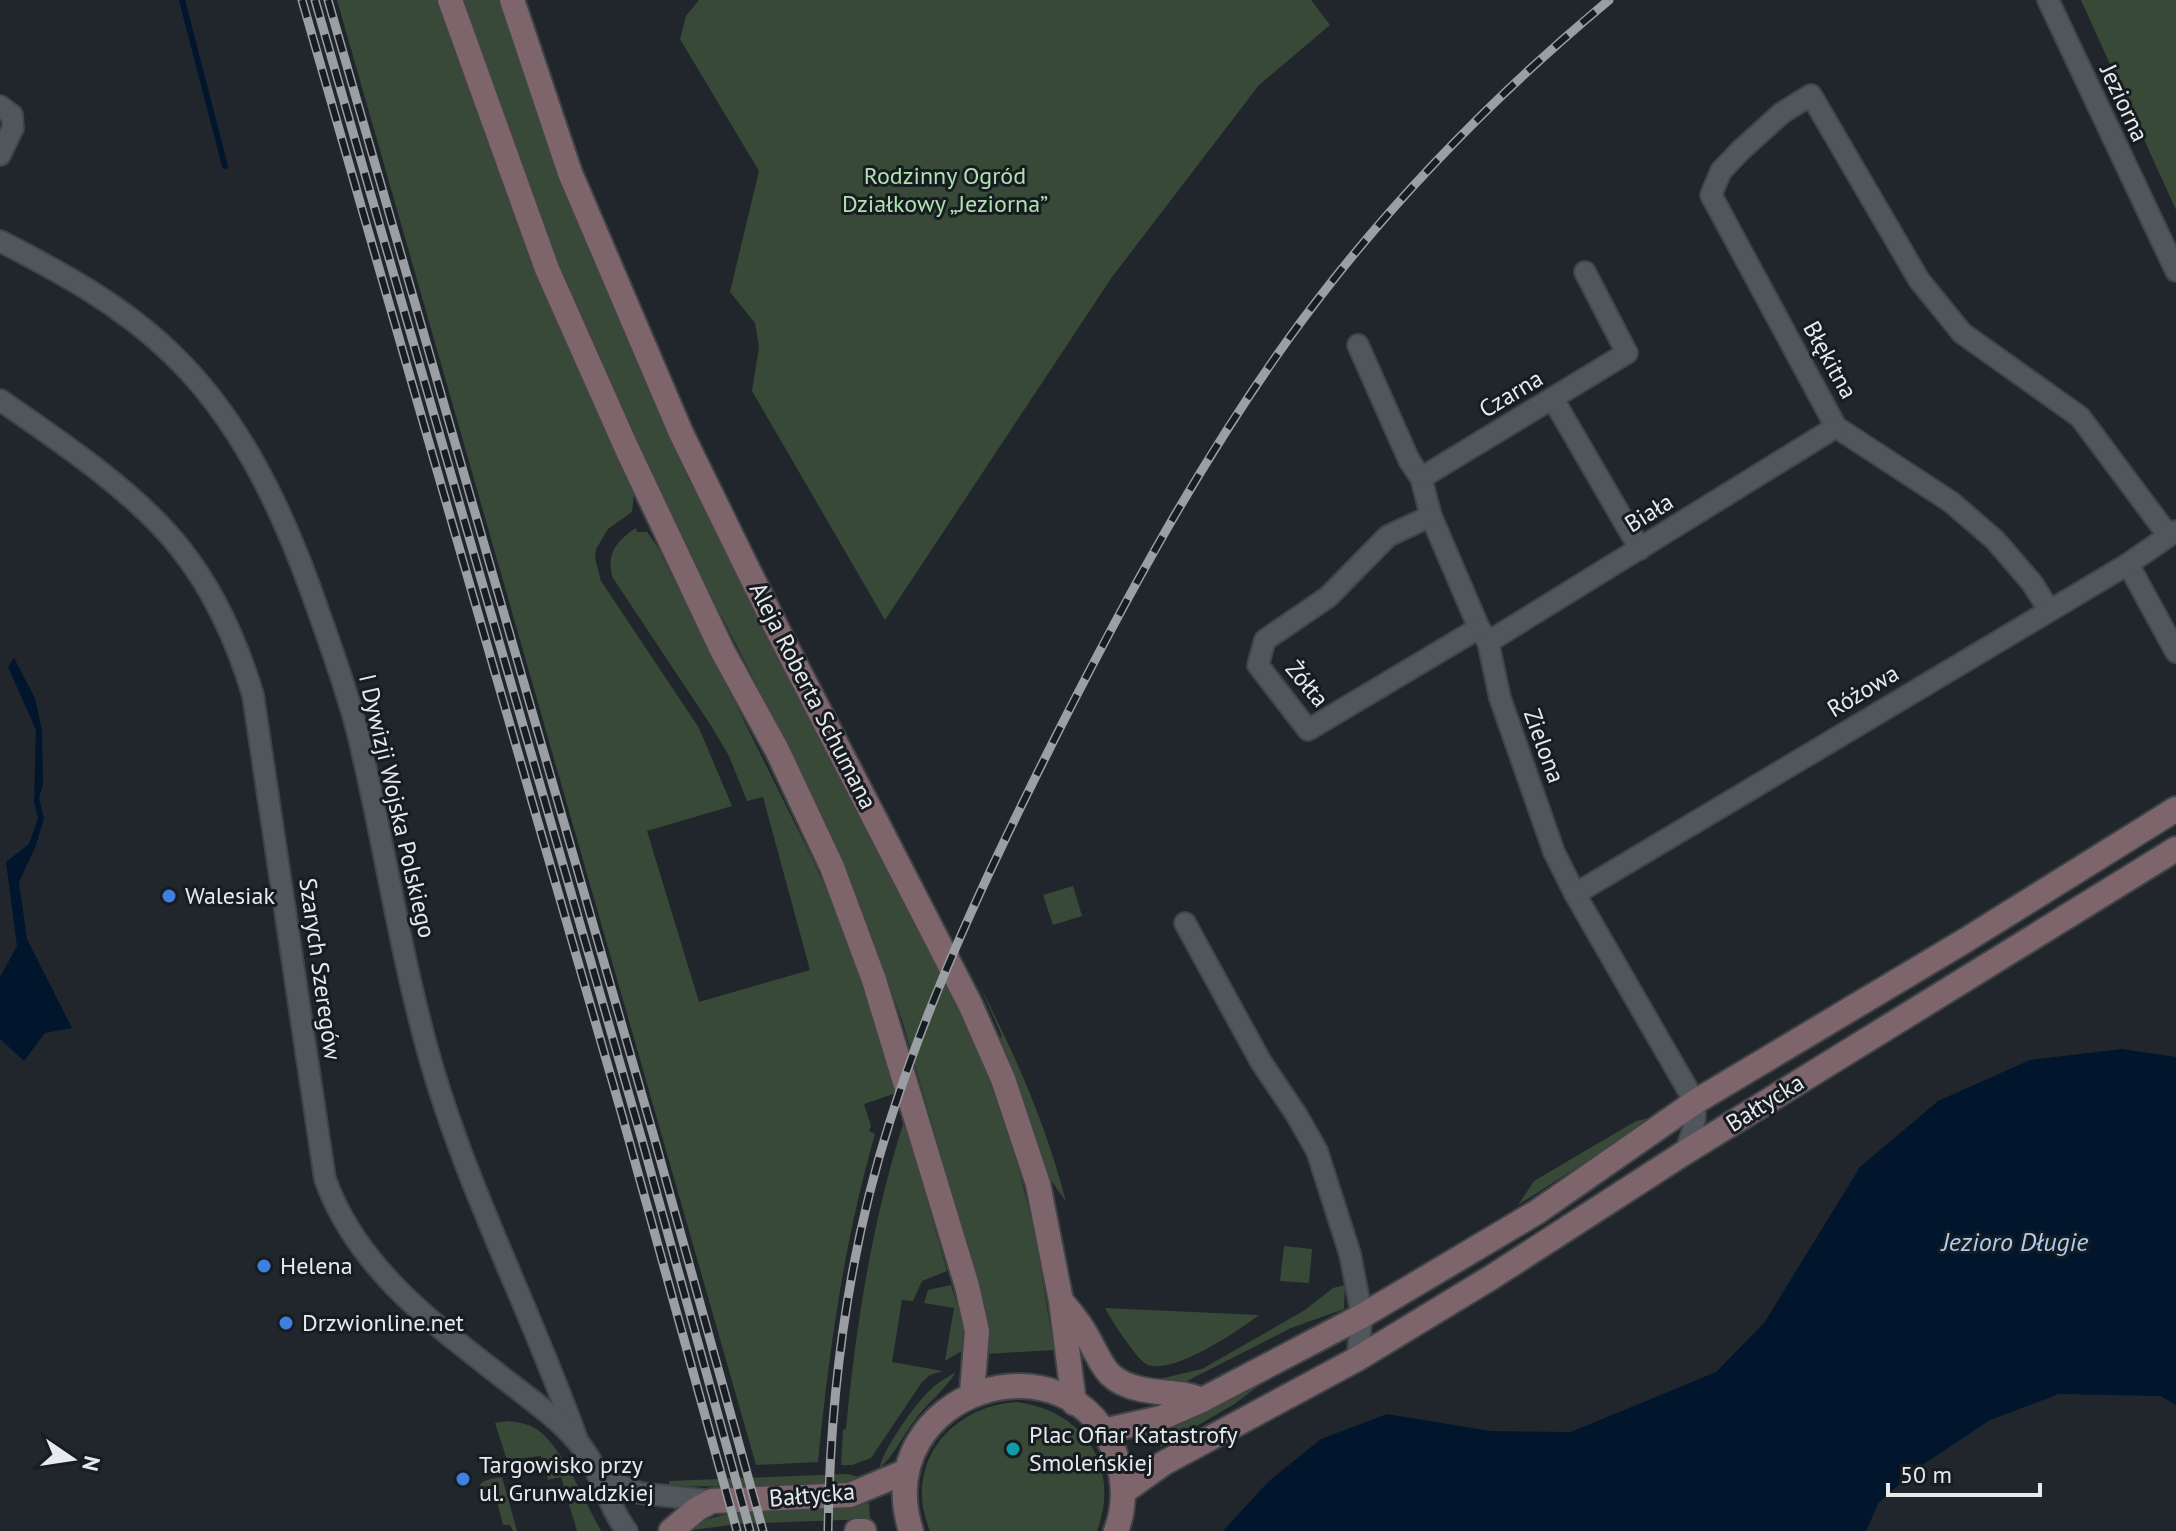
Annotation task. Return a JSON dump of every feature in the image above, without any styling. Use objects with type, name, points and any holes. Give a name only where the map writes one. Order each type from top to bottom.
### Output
[{"type":"main road","points":[[450,0],[547,269],[627,449],[723,652],[777,750],[832,867],[874,980],[967,1286],[977,1331],[972,1393]]},
{"type":"main road","name":"Aleja Roberta Schumana","points":[[512,0],[570,173],[681,433],[988,1043],[1038,1184],[1061,1301],[1074,1403]]},
{"type":"main road","name":"Bałtycka","points":[[1103,1431],[1161,1418],[1202,1400],[1362,1316],[1537,1212],[1695,1102],[1966,940],[2176,809]]},
{"type":"main road","name":"Bałtycka","points":[[1123,1492],[1164,1463],[1357,1359],[1492,1277],[1684,1153],[2176,849]]},
{"type":"main road","points":[[1061,1301],[1085,1333],[1111,1377],[1124,1385],[1167,1394],[1185,1392],[1202,1400]]},
{"type":"main road","points":[[911,1531],[904,1494],[907,1471],[920,1438],[943,1412],[972,1393],[998,1386],[1024,1385],[1050,1391],[1074,1403],[1103,1431],[1117,1460],[1123,1492],[1116,1531]]},
{"type":"main road","name":"Bałtycka","points":[[712,1501],[850,1495],[907,1471]]},
{"type":"main road","points":[[671,1531],[697,1509],[712,1501]]},
{"type":"main road","name":"Bałtycka","points":[[857,1531],[864,1531]]},
{"type":"street","name":"Jeziorna","points":[[2048,0],[2176,271]]},
{"type":"street","name":"Błękitna","points":[[2049,610],[2032,583],[1995,540],[1962,511],[1836,427],[1711,195],[1721,171],[1782,113],[1811,95],[1919,280],[1962,333],[2080,417],[2172,533]]},
{"type":"street","points":[[0,106],[12,115],[13,128],[0,155]]},
{"type":"street","name":"I Dywizji Wojska Polskiego","points":[[0,241],[77,280],[133,320],[174,356],[221,408],[255,464],[284,521],[341,674],[357,730],[395,921],[426,1047],[453,1136],[560,1390],[578,1442]]},
{"type":"street","name":"Czarna","points":[[1421,478],[1627,353],[1585,272]]},
{"type":"street","name":"Zielona","points":[[1358,345],[1409,460],[1421,478],[1431,516],[1484,635],[1500,698],[1554,852],[1695,1102]]},
{"type":"street","points":[[1553,399],[1640,549]]},
{"type":"street","name":"Szarych Szeregów","points":[[0,400],[64,444],[133,501],[178,545],[216,600],[241,655],[253,695],[325,1179],[334,1204],[352,1236],[388,1282],[435,1324],[551,1415],[578,1442],[595,1467],[627,1531]]},
{"type":"street","name":"Biała","points":[[1484,635],[1640,549],[1836,427]]},
{"type":"street","name":"Żółta","points":[[1431,516],[1388,536],[1328,597],[1265,640],[1258,665],[1308,730],[1484,635]]},
{"type":"street","name":"Różowa","points":[[1575,894],[2128,564],[2172,533]]},
{"type":"street","points":[[2128,564],[2176,652]]},
{"type":"street","points":[[1185,923],[1261,1062],[1317,1151],[1350,1254],[1362,1316],[1357,1359]]},
{"type":"street","points":[[1684,1153],[1694,1129],[1695,1102]]},
{"type":"street","name":"Bałtycka","points":[[595,1467],[622,1486],[640,1493],[712,1501]]},
{"type":"green space","points":[[337,0],[436,0],[521,233],[559,327],[634,493],[632,512],[608,529],[596,549],[601,581],[699,728],[732,806],[647,831],[699,1002],[810,970],[763,797],[747,801],[729,756],[710,724],[613,578],[611,562],[614,549],[636,528],[637,532],[647,532],[657,546],[813,860],[845,934],[896,1093],[864,1104],[871,1126],[869,1131],[875,1134],[839,1297],[818,1462],[756,1465]]},
{"type":"green space","points":[[458,0],[498,0],[556,160],[682,462],[970,1035],[1000,1109],[1018,1167],[1037,1247],[1054,1350],[986,1354],[978,1282],[902,1020],[860,903],[781,732],[680,535],[566,289]]},
{"type":"green space","name":"Rodzinny Ogród Działkowy „Jeziorna”","points":[[699,0],[1311,0],[1330,25],[1259,85],[1112,277],[885,620],[752,391],[759,347],[755,323],[730,292],[759,171],[680,39],[686,16]]},
{"type":"green space","points":[[2081,0],[2176,0],[2176,210]]},
{"type":"green space","points":[[1073,886],[1082,916],[1053,925],[1043,895]]},
{"type":"green space","points":[[980,986],[1029,1091],[1066,1202],[1049,1177],[1000,1038],[1002,1036]]},
{"type":"green space","points":[[1655,1117],[1518,1205],[1534,1181],[1636,1121]]},
{"type":"green space","points":[[904,1121],[947,1271],[922,1281],[913,1301],[902,1300],[892,1362],[943,1371],[930,1375],[922,1382],[871,1458],[852,1465],[841,1465],[843,1430],[846,1429],[867,1274],[883,1197]]},
{"type":"green space","points":[[1284,1246],[1312,1249],[1309,1283],[1280,1281]]},
{"type":"green space","points":[[951,1285],[963,1324],[965,1349],[945,1361],[954,1308],[924,1303],[928,1290]]},
{"type":"green space","points":[[1345,1285],[1344,1309],[1291,1328],[1189,1380],[1178,1384],[1155,1380],[1202,1369],[1305,1310],[1333,1288]]},
{"type":"green space","points":[[1105,1308],[1259,1315],[1204,1350],[1171,1364],[1157,1366],[1146,1364],[1136,1354]]},
{"type":"green space","points":[[956,1372],[880,1468],[893,1440],[916,1406],[932,1388]]},
{"type":"green space","points":[[1259,1385],[1236,1403],[1161,1447],[1152,1435],[1205,1413]]},
{"type":"green space","name":"Plac Ofiar Katastrofy Smoleńskiej","points":[[1017,1402],[1061,1417],[1078,1430],[1091,1446],[1100,1464],[1104,1485],[1097,1531],[930,1531],[923,1507],[922,1484],[928,1462],[938,1443],[953,1427],[971,1415],[993,1406]]},
{"type":"green space","points":[[508,1421],[531,1426],[548,1439],[565,1463],[601,1531],[577,1531],[561,1477],[548,1480],[541,1456],[507,1460],[495,1423]]},
{"type":"green space","points":[[848,1474],[861,1478],[840,1483],[765,1487],[669,1486],[669,1481]]},
{"type":"green space","points":[[502,1477],[517,1531],[513,1531],[510,1525],[503,1525],[494,1489],[478,1492],[483,1482]]},
{"type":"green space","points":[[869,1503],[870,1519],[738,1524],[685,1531],[704,1521],[749,1511],[823,1509]]},
{"type":"water","points":[[14,658],[35,698],[42,731],[43,784],[39,798],[44,819],[19,882],[27,939],[72,1028],[45,1033],[24,1061],[0,1039],[0,977],[17,946],[6,862],[29,844],[38,818],[34,803],[36,730],[8,667]]},
{"type":"water","name":"Jezioro Długie","points":[[2122,1049],[2176,1057],[2176,1405],[2160,1396],[2059,1394],[1990,1420],[1921,1466],[1879,1502],[1866,1531],[1223,1531],[1269,1481],[1321,1439],[1387,1414],[1490,1431],[1571,1432],[1716,1372],[1764,1323],[1860,1167],[1938,1101],[2030,1060]]},
{"type":"waterway","points":[[182,0],[225,166]]},
{"type":"railway","points":[[302,0],[622,1115],[737,1531]]},
{"type":"railway","points":[[315,0],[642,1140],[750,1531]]},
{"type":"railway","points":[[328,0],[654,1137],[763,1531]]},
{"type":"railway","points":[[828,1531],[837,1375],[852,1272],[875,1171],[907,1071],[945,971],[1059,730],[1138,580],[1194,483],[1255,388],[1322,294],[1438,160],[1521,77],[1609,0]]},
{"type":"place","name":"Walesiak","points":[[169,896]]},
{"type":"place","name":"Helena","points":[[264,1266]]},
{"type":"place","name":"Drzwionline.net","points":[[286,1323]]},
{"type":"place","name":"Plac Ofiar Katastrofy Smoleńskiej","points":[[1013,1449]]},
{"type":"place","name":"Targowisko przy ul. Grunwaldzkiej","points":[[463,1479]]}]
